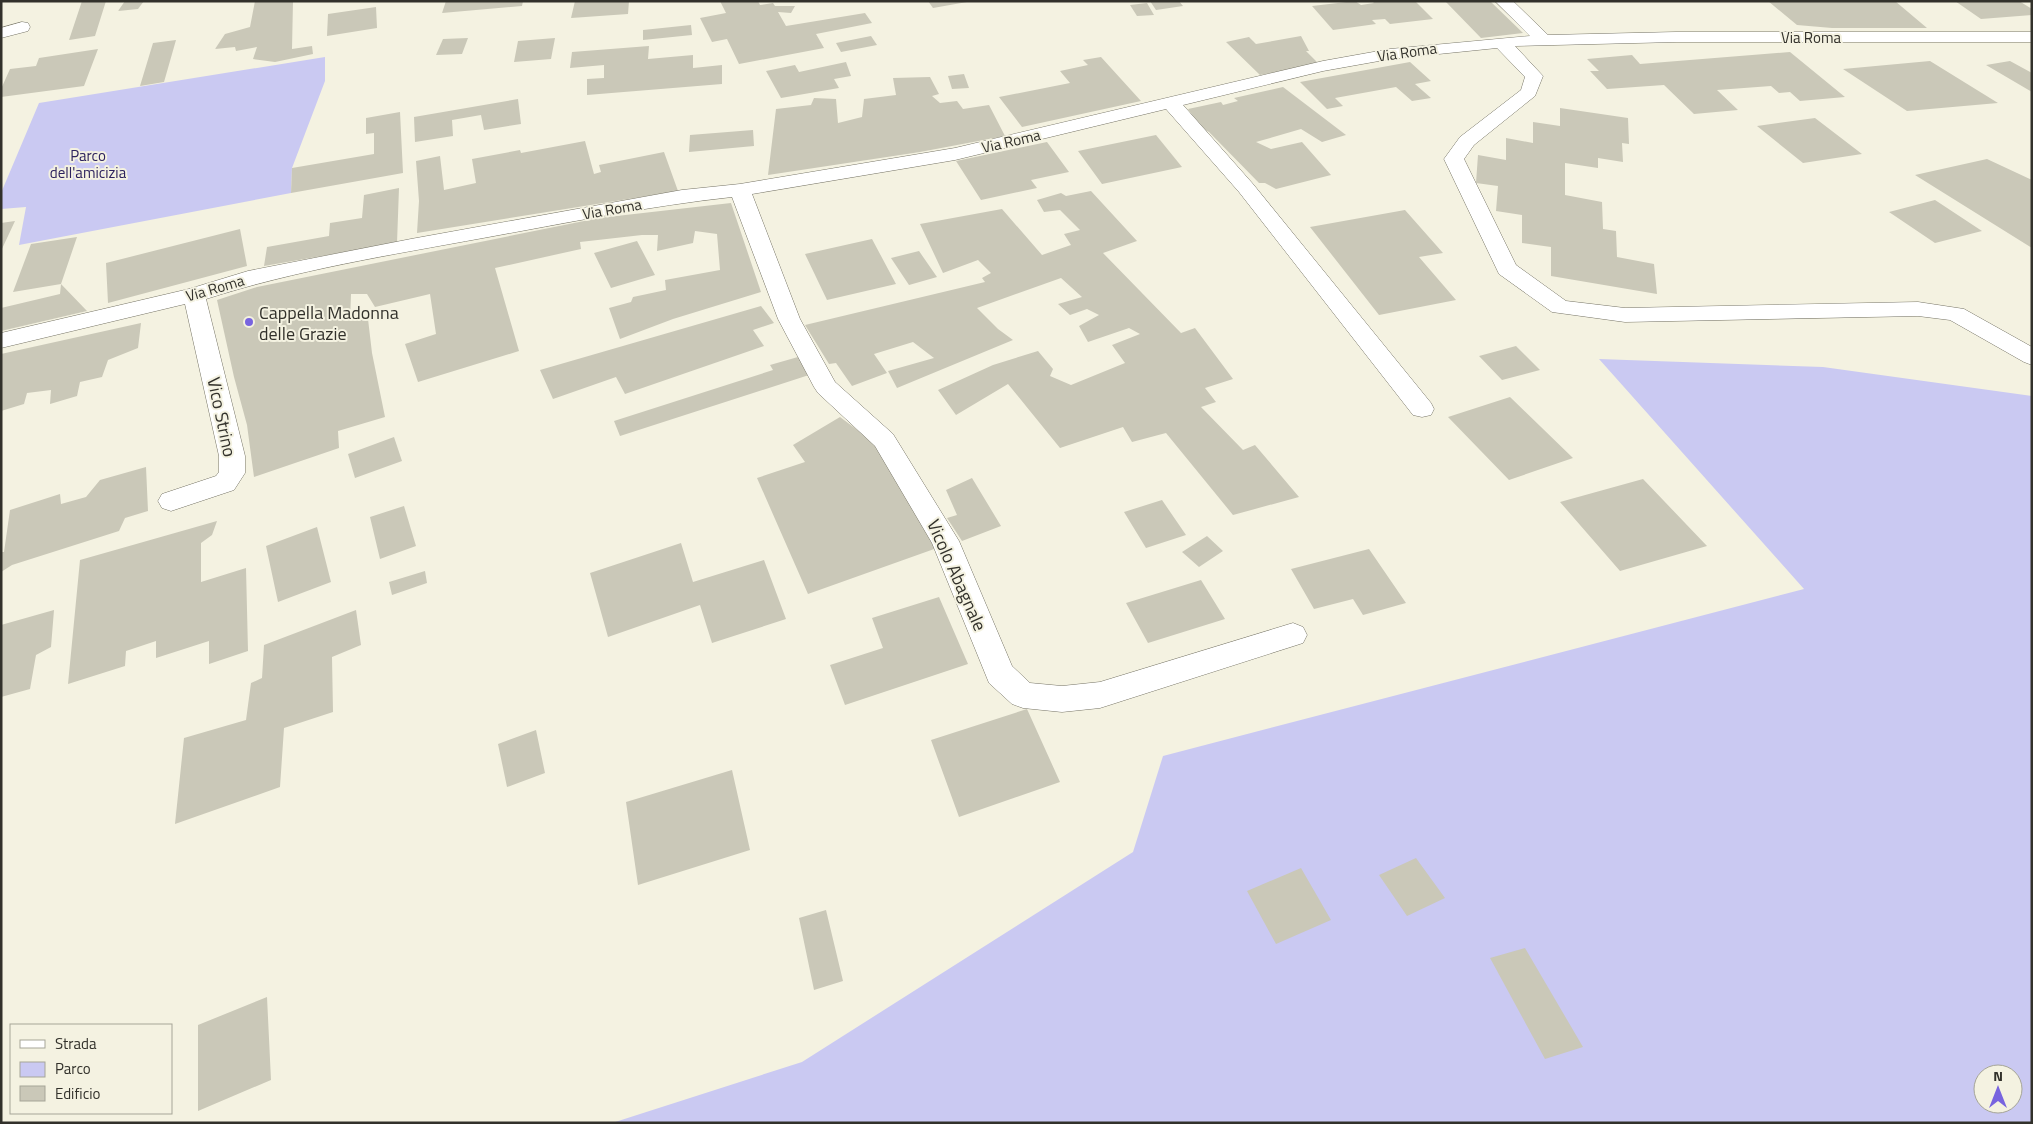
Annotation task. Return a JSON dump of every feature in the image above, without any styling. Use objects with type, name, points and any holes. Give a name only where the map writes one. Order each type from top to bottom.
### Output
[{"type":"street","points":[[1503,1],[1544,40]]},
{"type":"street","points":[[1,33],[22,27]]},
{"type":"street","name":"Via Roma","points":[[1,341],[194,295],[248,278],[411,244],[682,196],[740,190],[955,154],[1323,66],[1399,53],[1501,42],[1544,40],[1676,37],[2032,37]]},
{"type":"street","points":[[1501,42],[1534,76],[1529,92],[1467,141],[1454,159],[1506,269],[1560,307],[1625,314],[1918,309],[1956,314],[2032,357]]},
{"type":"street","points":[[1170,102],[1246,188],[1422,409]]},
{"type":"street","name":"Vicolo Abagnale","points":[[740,190],[789,319],[826,387],[884,440],[945,541],[1000,674],[1023,695],[1062,699],[1100,695],[1293,635]]},
{"type":"street","name":"Vico Strino","points":[[171,501],[225,483],[232,473],[232,456],[194,295]]},
{"type":"green space","name":"Parco dell'amicizia","points":[[325,57],[325,81],[292,168],[291,193],[19,245],[26,207],[1,209],[1,193],[39,103]]},
{"type":"green space","points":[[1599,359],[1823,367],[2032,396],[2032,1123],[612,1123],[802,1062],[1133,852],[1163,756],[1804,589]]},
{"type":"building","points":[[82,1],[106,1],[95,36],[69,40]]},
{"type":"building","points":[[125,1],[144,1],[138,9],[118,11]]},
{"type":"building","points":[[255,1],[293,1],[292,49],[312,46],[313,54],[275,62],[253,59],[257,47],[236,51],[235,47],[215,49],[225,34],[250,27]]},
{"type":"building","points":[[446,1],[523,1],[522,6],[442,13]]},
{"type":"building","points":[[575,1],[629,1],[628,14],[571,18]]},
{"type":"building","points":[[720,1],[758,1],[760,5],[773,3],[775,6],[795,6],[791,13],[778,12],[786,26],[865,13],[872,23],[816,34],[824,48],[739,64],[727,39],[712,42],[700,18],[726,13]]},
{"type":"building","points":[[928,1],[967,1],[967,2],[933,8]]},
{"type":"building","points":[[1150,1],[1179,1],[1183,6],[1156,10]]},
{"type":"building","points":[[1355,1],[1361,5],[1374,3],[1372,1],[1415,1],[1433,19],[1390,24],[1385,19],[1372,20],[1376,24],[1333,30],[1312,6]]},
{"type":"building","points":[[1445,1],[1490,1],[1523,33],[1481,38]]},
{"type":"building","points":[[1768,1],[1895,1],[1927,28],[1832,28],[1797,25]]},
{"type":"building","points":[[1955,1],[2019,1],[2032,9],[2032,15],[1981,19]]},
{"type":"building","points":[[1147,3],[1154,15],[1137,16],[1130,5]]},
{"type":"building","points":[[376,7],[377,28],[327,36],[328,14]]},
{"type":"building","points":[[691,25],[692,35],[643,40],[643,30]]},
{"type":"building","points":[[871,36],[877,45],[841,52],[836,43]]},
{"type":"building","points":[[1301,36],[1309,51],[1306,51],[1319,64],[1260,75],[1226,42],[1249,37],[1256,44]]},
{"type":"building","points":[[468,38],[462,54],[436,55],[443,39]]},
{"type":"building","points":[[555,38],[551,59],[514,62],[518,41]]},
{"type":"building","points":[[176,40],[164,82],[140,86],[153,43]]},
{"type":"building","points":[[649,46],[648,59],[693,55],[693,68],[722,65],[722,84],[587,95],[587,79],[604,78],[604,65],[570,68],[572,52]]},
{"type":"building","points":[[98,49],[84,86],[1,97],[1,89],[10,69],[36,66],[39,58]]},
{"type":"building","points":[[1790,52],[1845,97],[1800,101],[1790,92],[1779,93],[1771,86],[1717,90],[1738,110],[1694,114],[1664,85],[1607,89],[1590,71],[1599,71],[1587,59],[1632,55],[1640,64]]},
{"type":"building","points":[[1101,57],[1141,101],[1022,127],[999,97],[1070,83],[1060,71],[1088,65],[1083,60]]},
{"type":"building","points":[[1930,61],[1998,103],[1907,111],[1843,69]]},
{"type":"building","points":[[2010,61],[2032,73],[2032,92],[1986,65]]},
{"type":"building","points":[[846,62],[851,76],[834,79],[839,88],[781,98],[766,71],[795,65],[799,72]]},
{"type":"building","points":[[1410,62],[1431,81],[1415,84],[1431,98],[1412,101],[1396,87],[1335,98],[1343,106],[1327,109],[1300,82]]},
{"type":"building","points":[[964,74],[969,88],[952,89],[948,76]]},
{"type":"building","points":[[930,77],[939,94],[932,96],[940,103],[957,101],[963,109],[989,105],[1005,136],[920,152],[768,175],[776,109],[811,105],[814,98],[836,99],[838,123],[862,117],[864,99],[896,95],[893,78]]},
{"type":"building","points":[[1283,87],[1346,135],[1322,142],[1301,129],[1256,142],[1271,149],[1302,142],[1331,175],[1276,189],[1265,183],[1259,183],[1209,132],[1202,129],[1188,109],[1221,102],[1223,105],[1238,101],[1234,98]]},
{"type":"building","points":[[518,99],[521,124],[484,130],[481,115],[452,120],[453,136],[415,142],[414,117]]},
{"type":"building","points":[[1560,108],[1628,118],[1629,144],[1622,143],[1623,162],[1598,158],[1598,168],[1565,163],[1565,195],[1602,202],[1603,229],[1616,231],[1617,257],[1654,264],[1657,294],[1551,276],[1551,247],[1522,243],[1522,215],[1496,211],[1498,186],[1476,183],[1478,155],[1506,160],[1506,138],[1533,143],[1533,122],[1560,126]]},
{"type":"building","points":[[400,112],[403,173],[291,193],[292,168],[374,154],[374,133],[366,134],[366,118]]},
{"type":"building","points":[[1815,118],[1862,154],[1803,163],[1757,126]]},
{"type":"building","points":[[753,130],[754,146],[689,152],[690,135]]},
{"type":"building","points":[[1156,135],[1182,167],[1102,184],[1078,151]]},
{"type":"building","points":[[585,141],[594,174],[601,172],[599,165],[664,152],[678,191],[417,233],[419,201],[416,161],[440,156],[444,190],[476,183],[472,159],[520,150],[521,153]]},
{"type":"building","points":[[1047,142],[1069,172],[1031,180],[1037,188],[981,200],[956,161]]},
{"type":"building","points":[[1987,159],[2032,180],[2032,248],[1915,175]]},
{"type":"building","points":[[399,188],[397,243],[264,266],[267,247],[329,236],[330,223],[362,218],[364,195]]},
{"type":"building","points":[[1091,191],[1137,241],[1103,253],[1181,333],[1195,328],[1233,379],[1205,388],[1216,402],[1201,407],[1243,450],[1255,445],[1299,497],[1233,515],[1166,433],[1132,442],[1123,427],[1060,448],[1008,384],[956,415],[938,390],[993,365],[1038,351],[1053,369],[1050,376],[1071,385],[1125,363],[1112,345],[1140,334],[1129,328],[1088,342],[1079,326],[1099,315],[1087,309],[1070,315],[1058,304],[1082,297],[1061,278],[977,308],[998,329],[1013,340],[897,388],[888,371],[934,358],[913,342],[874,354],[887,373],[852,386],[836,363],[829,364],[805,325],[985,282],[982,278],[991,273],[978,260],[943,273],[920,224],[1002,209],[1042,255],[1071,245],[1064,234],[1080,230],[1060,210],[1044,212],[1037,200],[1061,193],[1066,196]]},
{"type":"building","points":[[1935,200],[1982,231],[1935,243],[1889,212]]},
{"type":"building","points":[[731,203],[761,292],[673,319],[620,339],[609,308],[631,302],[633,297],[666,290],[665,280],[720,270],[717,234],[695,231],[693,243],[657,251],[658,235],[580,242],[581,249],[495,268],[519,351],[418,382],[405,344],[436,334],[430,294],[375,307],[367,294],[351,294],[350,321],[368,319],[372,353],[385,417],[338,431],[339,448],[254,477],[247,425],[217,300],[257,287],[599,218]]},
{"type":"building","points":[[1405,210],[1443,253],[1419,257],[1456,300],[1379,315],[1310,227]]},
{"type":"building","points":[[15,221],[1,251],[1,223]]},
{"type":"building","points":[[240,229],[247,266],[108,303],[106,263]]},
{"type":"building","points":[[77,237],[61,284],[13,292],[31,244]]},
{"type":"building","points":[[872,239],[896,284],[827,300],[805,254]]},
{"type":"building","points":[[637,241],[655,275],[611,288],[594,253]]},
{"type":"building","points":[[919,251],[937,277],[909,285],[891,258]]},
{"type":"building","points":[[61,284],[87,311],[1,331],[1,308],[60,294]]},
{"type":"building","points":[[761,306],[774,323],[753,330],[764,346],[625,394],[616,377],[553,399],[540,370]]},
{"type":"building","points":[[141,323],[138,348],[108,360],[102,377],[80,382],[77,396],[50,404],[51,390],[27,393],[24,404],[1,411],[1,354]]},
{"type":"building","points":[[1516,346],[1540,370],[1502,380],[1479,356]]},
{"type":"building","points":[[798,357],[809,375],[620,436],[614,421],[773,370],[770,365]]},
{"type":"building","points":[[1510,397],[1573,458],[1509,480],[1448,417]]},
{"type":"building","points":[[840,417],[872,441],[937,548],[808,594],[757,478],[805,462],[793,445]]},
{"type":"building","points":[[394,437],[402,461],[355,478],[348,454]]},
{"type":"building","points":[[146,467],[148,511],[125,518],[119,531],[12,565],[1,572],[1,552],[4,552],[10,510],[60,494],[61,504],[86,497],[100,480]]},
{"type":"building","points":[[972,478],[1001,526],[962,541],[947,518],[957,515],[946,490]]},
{"type":"building","points":[[1643,479],[1707,546],[1620,571],[1560,502]]},
{"type":"building","points":[[1162,500],[1186,535],[1146,548],[1124,512]]},
{"type":"building","points":[[404,506],[416,546],[380,559],[370,517]]},
{"type":"building","points":[[217,521],[212,535],[201,543],[201,582],[246,568],[248,651],[209,664],[209,641],[156,658],[156,641],[126,651],[125,666],[68,684],[80,560]]},
{"type":"building","points":[[317,527],[331,582],[278,602],[266,546]]},
{"type":"building","points":[[1207,536],[1223,551],[1199,567],[1182,552]]},
{"type":"building","points":[[681,543],[693,582],[764,560],[786,619],[712,643],[700,605],[608,637],[590,573]]},
{"type":"building","points":[[1369,549],[1406,603],[1363,615],[1353,599],[1314,609],[1291,569]]},
{"type":"building","points":[[425,571],[427,583],[392,595],[389,582]]},
{"type":"building","points":[[1201,580],[1225,619],[1148,643],[1126,603]]},
{"type":"building","points":[[939,597],[968,664],[845,705],[830,665],[883,648],[872,618]]},
{"type":"building","points":[[54,610],[51,647],[36,655],[30,689],[1,697],[1,625]]},
{"type":"building","points":[[356,610],[361,645],[332,657],[333,712],[284,728],[280,787],[175,824],[184,738],[246,720],[251,683],[262,678],[264,645]]},
{"type":"building","points":[[1027,709],[1060,782],[959,817],[931,740]]},
{"type":"building","points":[[536,730],[545,773],[507,787],[498,744]]},
{"type":"building","points":[[732,770],[750,850],[638,885],[626,802]]},
{"type":"building","points":[[1416,858],[1445,898],[1407,916],[1379,875]]},
{"type":"building","points":[[1301,868],[1331,920],[1276,944],[1247,891]]},
{"type":"building","points":[[826,910],[843,981],[814,990],[799,918]]},
{"type":"building","points":[[1525,948],[1583,1047],[1545,1059],[1490,958]]},
{"type":"building","points":[[267,997],[271,1080],[198,1111],[198,1025]]},
{"type":"place","name":"Cappella Madonna delle Grazie","points":[[249,322]]}]
